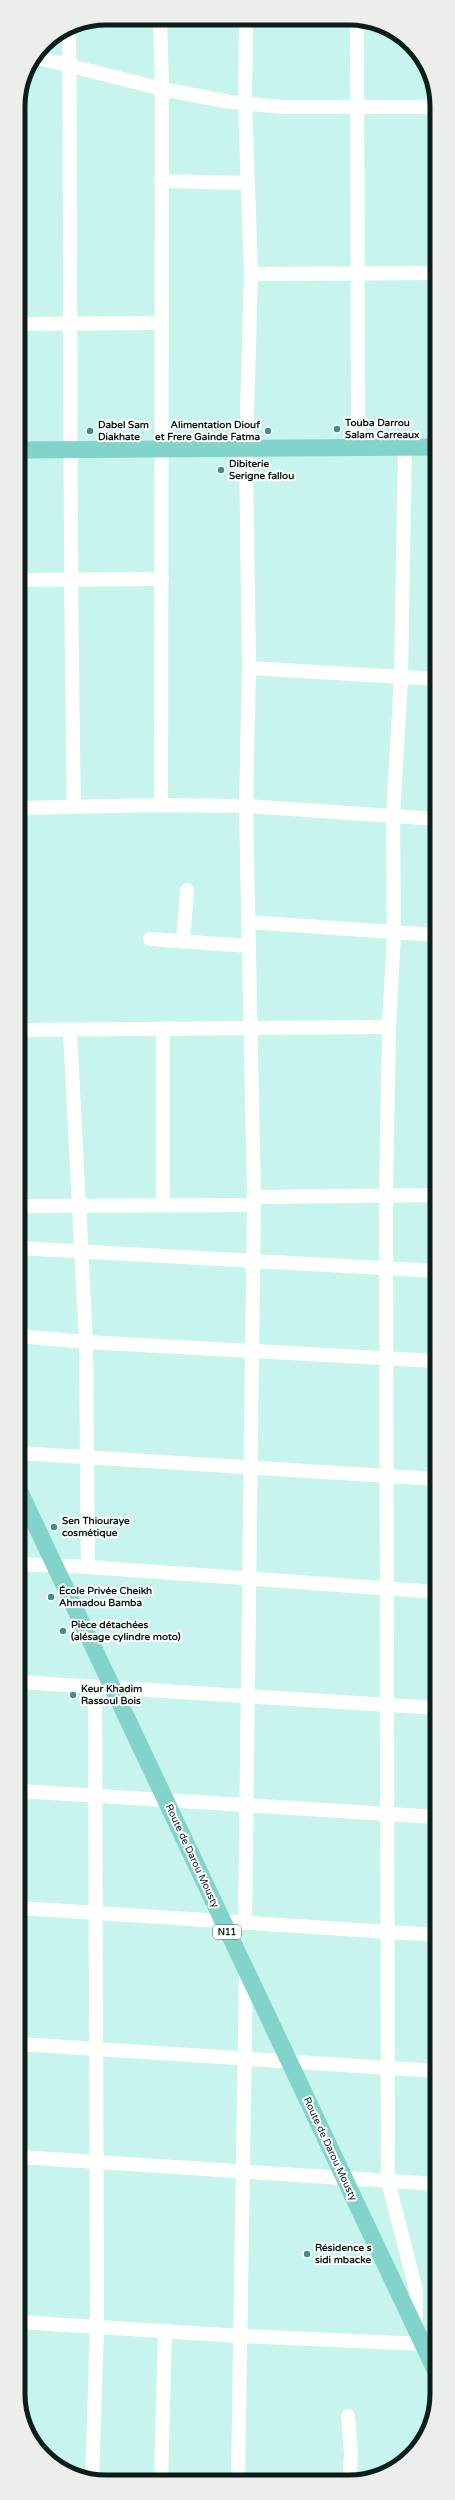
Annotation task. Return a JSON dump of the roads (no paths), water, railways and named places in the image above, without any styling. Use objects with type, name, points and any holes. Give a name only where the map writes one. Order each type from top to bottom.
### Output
[{"type":"main road","points":[[25,450],[430,447]]},
{"type":"main road","name":"Route de Darou Mousty","points":[[25,1505],[167,1800],[222,1921],[430,2360]]},
{"type":"street","points":[[160,25],[162,89],[160,323],[162,448],[161,805]]},
{"type":"street","points":[[245,1923],[254,1201],[249,1028],[246,806],[249,668],[246,448],[251,274],[245,104],[246,25]]},
{"type":"street","points":[[357,26],[356,106],[359,273],[358,448]]},
{"type":"street","points":[[69,34],[71,324],[69,580],[74,807]]},
{"type":"street","points":[[41,59],[162,89],[245,104],[282,107],[430,107]]},
{"type":"street","points":[[161,181],[248,183]]},
{"type":"street","points":[[251,274],[430,273]]},
{"type":"street","points":[[25,324],[160,323]]},
{"type":"street","points":[[25,2322],[240,2336],[419,2337],[416,2290],[388,2181],[386,1195],[389,1027],[394,932],[393,816],[401,677],[405,447]]},
{"type":"street","points":[[25,580],[162,579]]},
{"type":"street","points":[[249,668],[430,679]]},
{"type":"street","points":[[25,808],[161,805],[246,806],[430,819]]},
{"type":"street","points":[[183,942],[187,890]]},
{"type":"street","points":[[248,922],[430,934]]},
{"type":"street","points":[[150,938],[183,942],[248,946]]},
{"type":"street","points":[[25,1030],[70,1031],[162,1028],[389,1027]]},
{"type":"street","points":[[162,1028],[163,1204]]},
{"type":"street","points":[[70,1031],[78,1205],[83,1253],[86,1342],[88,1567]]},
{"type":"street","points":[[25,1206],[163,1204],[386,1195],[430,1195]]},
{"type":"street","points":[[25,1249],[83,1253],[430,1271]]},
{"type":"street","points":[[25,1337],[86,1342],[430,1360]]},
{"type":"street","points":[[25,1453],[430,1479]]},
{"type":"street","points":[[25,1565],[55,1567],[88,1567],[430,1591]]},
{"type":"street","points":[[25,1682],[430,1708]]},
{"type":"street","points":[[92,2473],[97,2327],[95,1686]]},
{"type":"street","points":[[25,1791],[430,1816]]},
{"type":"street","points":[[25,1908],[430,1935]]},
{"type":"street","points":[[238,2475],[246,1971]]},
{"type":"street","points":[[25,2044],[430,2071]]},
{"type":"street","points":[[25,2157],[430,2184]]},
{"type":"street","points":[[161,2475],[164,2331]]},
{"type":"street","points":[[348,2416],[351,2455],[349,2475]]},
{"type":"place","name":"Touba Darrou Salam Carreaux","points":[[337,429]]},
{"type":"place","name":"Dabel Sam Diakhate","points":[[90,431]]},
{"type":"place","name":"Alimentation Diouf et Frere Gainde Fatma","points":[[268,431]]},
{"type":"place","name":"Dibiterie Serigne fallou","points":[[221,470]]},
{"type":"place","name":"Sen Thiouraye cosmétique","points":[[54,1527]]},
{"type":"place","name":"École Privée Cheikh Ahmadou Bamba","points":[[51,1597]]},
{"type":"place","name":"Pièce détachées (alésage cylindre moto)","points":[[63,1631]]},
{"type":"place","name":"Keur Khadim Rassoul Bois","points":[[73,1695]]},
{"type":"place","name":"Résidence s sidi mbacke","points":[[307,2254]]}]
